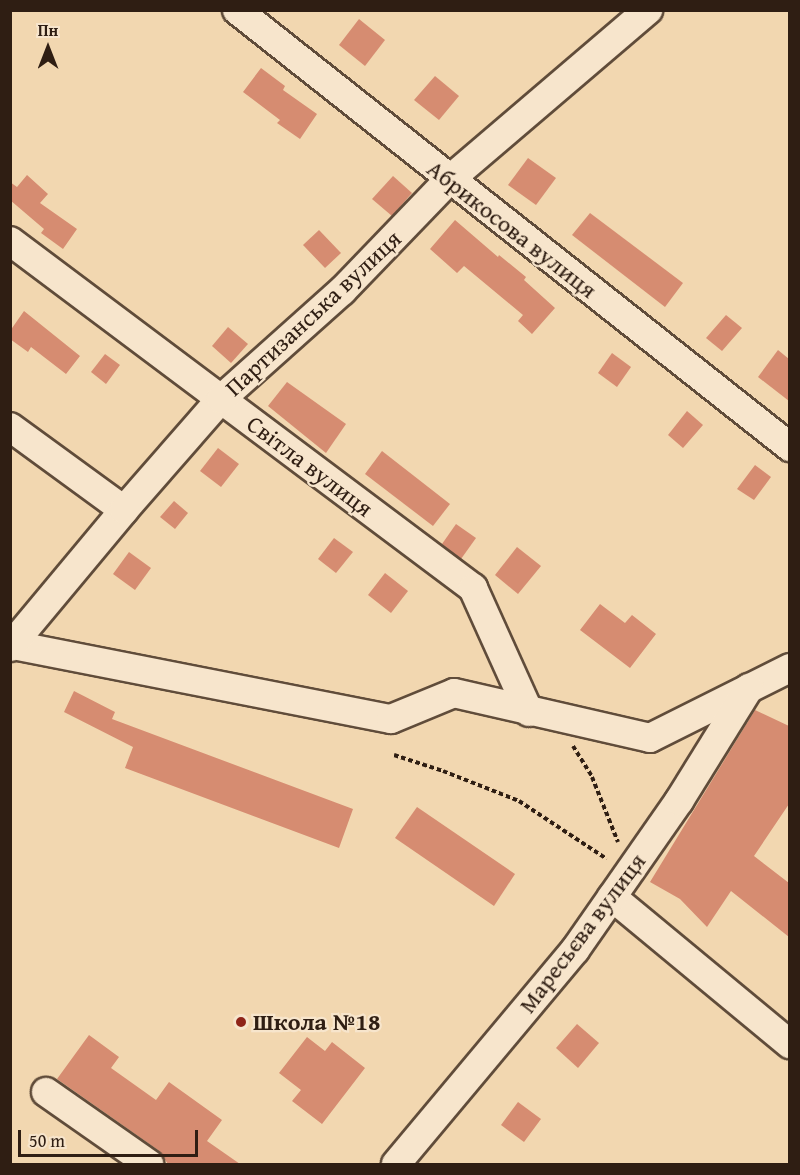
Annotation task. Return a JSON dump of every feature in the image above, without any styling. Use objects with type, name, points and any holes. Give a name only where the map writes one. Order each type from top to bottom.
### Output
[{"type":"street","name":"Абрикосова вулиця","points":[[237,10],[789,447]]},
{"type":"street","name":"Партизанська вулиця","points":[[12,646],[124,510],[221,399],[342,291],[449,180],[648,10]]},
{"type":"street","name":"Світла вулиця","points":[[10,241],[473,588],[542,715]]},
{"type":"street","points":[[10,427],[124,510]]},
{"type":"street","points":[[12,646],[391,719],[454,693],[650,738],[789,668]]},
{"type":"street","name":"Маресьєва вулиця","points":[[396,1164],[575,950],[679,801],[748,688]]},
{"type":"street","points":[[612,897],[789,1044]]},
{"type":"street","points":[[46,1092],[149,1164]]},
{"type":"path","points":[[542,715],[592,777],[619,841],[601,868]]},
{"type":"path","points":[[394,755],[443,771],[519,801],[607,859]]},
{"type":"building","points":[[359,19],[385,40],[365,66],[339,45]]},
{"type":"building","points":[[261,68],[285,86],[283,90],[317,114],[300,139],[277,123],[280,120],[243,92]]},
{"type":"building","points":[[435,76],[459,96],[439,120],[414,100]]},
{"type":"building","points":[[528,158],[556,178],[536,205],[508,185]]},
{"type":"building","points":[[27,175],[48,194],[40,203],[77,229],[63,249],[41,233],[44,229],[10,200],[10,182],[17,187]]},
{"type":"building","points":[[393,176],[412,193],[392,216],[372,199]]},
{"type":"building","points":[[590,213],[683,283],[665,307],[572,235]]},
{"type":"building","points":[[455,220],[498,257],[499,255],[526,277],[524,280],[555,308],[532,334],[518,321],[523,315],[464,266],[457,273],[430,249]]},
{"type":"building","points":[[319,230],[341,253],[325,268],[303,245]]},
{"type":"building","points":[[24,311],[80,356],[66,374],[31,347],[28,352],[10,339],[10,331]]},
{"type":"building","points":[[726,315],[742,328],[722,351],[706,338]]},
{"type":"building","points":[[228,327],[248,344],[231,363],[212,346]]},
{"type":"building","points":[[778,350],[789,359],[789,401],[758,377]]},
{"type":"building","points":[[612,353],[631,367],[617,387],[598,373]]},
{"type":"building","points":[[105,354],[120,365],[106,384],[91,372]]},
{"type":"building","points":[[287,382],[346,424],[326,453],[268,406]]},
{"type":"building","points":[[687,411],[703,425],[683,448],[668,435]]},
{"type":"building","points":[[218,448],[239,464],[221,487],[200,471]]},
{"type":"building","points":[[382,451],[450,504],[433,526],[365,474]]},
{"type":"building","points":[[755,465],[771,477],[754,500],[737,489]]},
{"type":"building","points":[[174,501],[188,513],[175,529],[160,517]]},
{"type":"building","points":[[456,524],[476,538],[461,559],[442,544]]},
{"type":"building","points":[[334,538],[353,552],[336,573],[318,559]]},
{"type":"building","points":[[517,547],[541,566],[518,594],[495,575]]},
{"type":"building","points":[[129,552],[151,568],[135,590],[113,574]]},
{"type":"building","points":[[385,573],[408,591],[391,613],[368,595]]},
{"type":"building","points":[[600,604],[625,623],[632,615],[656,634],[630,668],[580,630]]},
{"type":"building","points":[[74,691],[115,712],[112,719],[353,809],[339,848],[125,768],[133,747],[64,712]]},
{"type":"building","points":[[755,710],[789,726],[789,804],[754,856],[789,883],[789,937],[731,891],[707,927],[680,899],[650,882]]},
{"type":"building","points":[[417,807],[515,874],[494,906],[395,838]]},
{"type":"building","points":[[577,1024],[599,1043],[578,1068],[556,1048]]},
{"type":"building","points":[[89,1035],[119,1057],[111,1068],[156,1100],[169,1082],[222,1120],[207,1141],[240,1164],[168,1164],[158,1150],[57,1079]]},
{"type":"building","points":[[307,1037],[325,1051],[332,1042],[365,1068],[322,1124],[292,1101],[301,1090],[279,1073]]},
{"type":"building","points":[[518,1102],[541,1119],[524,1142],[501,1125]]},
{"type":"place","name":"Школа №18","points":[[241,1022]]}]
